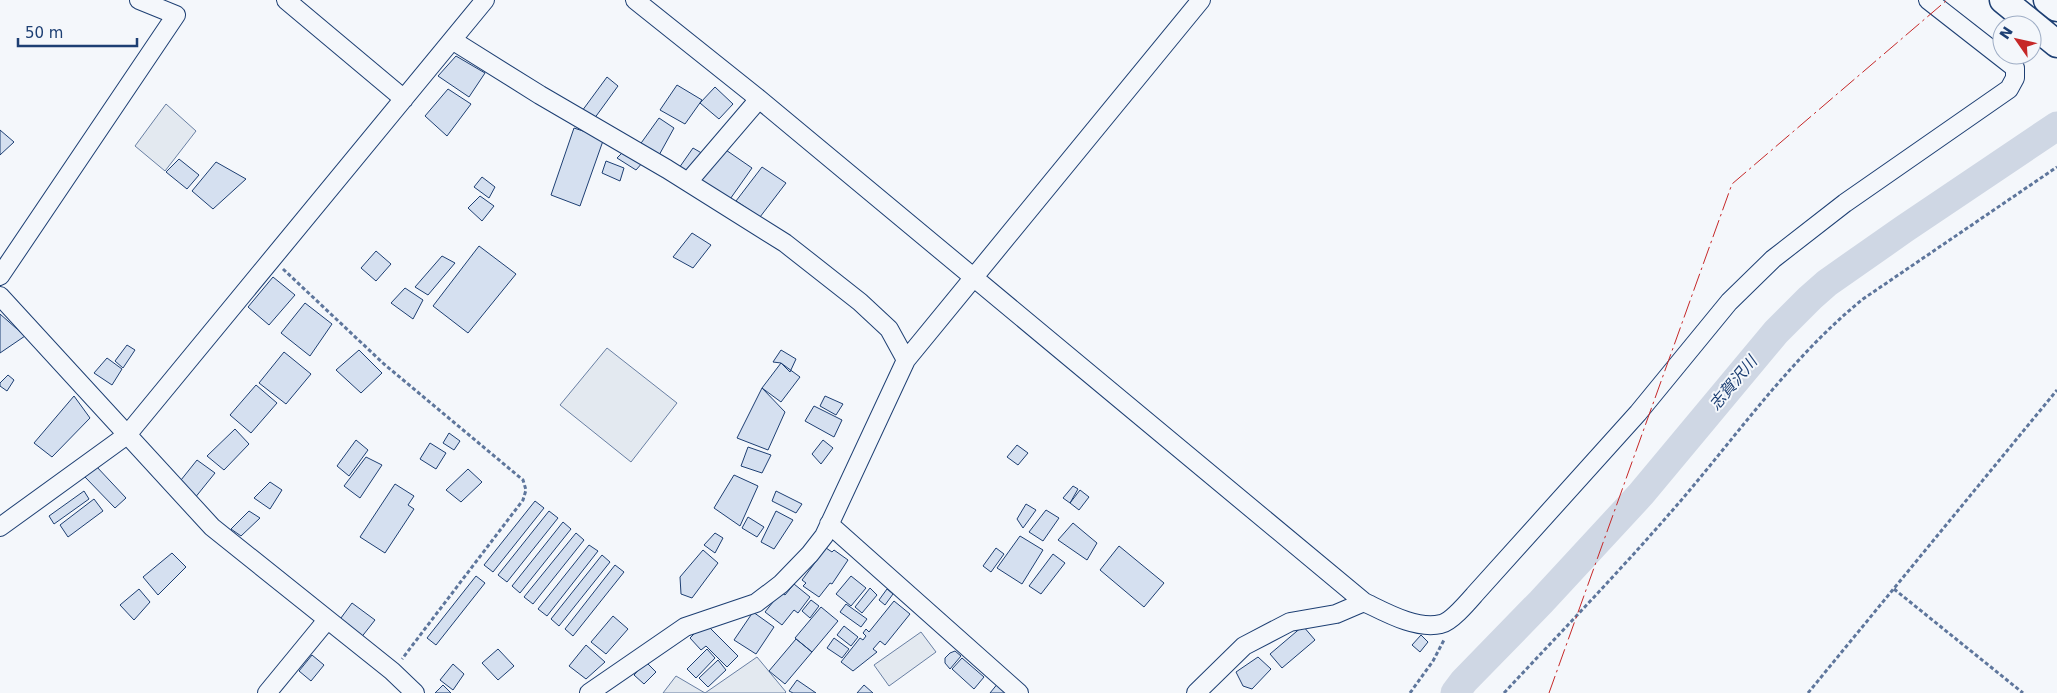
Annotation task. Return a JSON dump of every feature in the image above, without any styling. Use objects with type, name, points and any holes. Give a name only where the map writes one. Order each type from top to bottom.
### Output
[{"type":"highway","points":[[2003,0],[2057,44]]},
{"type":"street","points":[[0,276],[176,15],[139,0]]},
{"type":"street","points":[[286,0],[404,99]]},
{"type":"street","points":[[0,527],[127,436],[485,0]]},
{"type":"street","points":[[635,0],[759,99],[1364,602],[1393,616],[1418,624],[1442,624],[1453,617],[1638,413],[1729,302],[1773,259],[1845,203],[2008,89],[2015,78],[2015,68],[1928,0]]},
{"type":"street","points":[[588,693],[685,628],[756,603],[781,584],[810,554],[824,536],[906,360],[1201,0]]},
{"type":"street","points":[[452,40],[540,96],[608,133],[785,243],[860,302],[889,329],[906,360]]},
{"type":"street","points":[[688,182],[759,99]]},
{"type":"street","points":[[0,296],[212,527],[392,672],[415,693]]},
{"type":"street","points":[[829,524],[1019,693]]},
{"type":"street","points":[[1196,693],[1244,646],[1290,622],[1336,614],[1364,602]]},
{"type":"street","points":[[267,693],[327,620]]},
{"type":"path","points":[[1504,693],[1670,512],[1805,352],[1835,322],[1863,299],[2057,167]]},
{"type":"path","points":[[272,259],[384,364],[523,480],[526,490],[523,500],[392,672]]},
{"type":"path","points":[[1808,693],[2057,390]]},
{"type":"path","points":[[1894,589],[2023,693]]},
{"type":"path","points":[[1410,693],[1433,661],[1444,640],[1442,624]]},
{"type":"shaded area","points":[[166,104],[196,131],[165,171],[135,146]]},
{"type":"shaded area","points":[[607,348],[677,403],[631,462],[560,405]]},
{"type":"shaded area","points":[[921,632],[936,652],[889,686],[874,665]]},
{"type":"shaded area","points":[[757,657],[786,692],[785,693],[705,693]]},
{"type":"shaded area","points":[[676,676],[705,693],[663,693]]},
{"type":"building","points":[[456,56],[485,73],[469,97],[438,76]]},
{"type":"building","points":[[607,77],[618,86],[594,119],[582,111]]},
{"type":"building","points":[[677,85],[702,100],[685,124],[660,110]]},
{"type":"building","points":[[715,87],[733,104],[719,119],[700,103]]},
{"type":"building","points":[[448,89],[471,104],[447,136],[425,116]]},
{"type":"building","points":[[659,118],[674,128],[658,157],[639,146]]},
{"type":"building","points":[[574,128],[604,138],[580,206],[551,195]]},
{"type":"building","points":[[0,130],[14,142],[0,155]]},
{"type":"building","points":[[693,148],[705,155],[690,176],[679,168]]},
{"type":"building","points":[[723,148],[752,168],[728,202],[695,182]]},
{"type":"building","points":[[626,149],[643,162],[636,170],[617,158]]},
{"type":"building","points":[[179,159],[199,175],[187,189],[166,172]]},
{"type":"building","points":[[606,161],[624,168],[620,181],[602,173]]},
{"type":"building","points":[[216,162],[246,179],[213,209],[192,191]]},
{"type":"building","points":[[762,167],[786,183],[760,217],[736,201]]},
{"type":"building","points":[[482,177],[495,187],[489,198],[474,187]]},
{"type":"building","points":[[480,196],[494,206],[482,221],[468,208]]},
{"type":"building","points":[[692,233],[711,245],[693,268],[673,257]]},
{"type":"building","points":[[479,246],[516,274],[468,333],[433,306]]},
{"type":"building","points":[[376,251],[391,264],[376,281],[361,268]]},
{"type":"building","points":[[442,256],[455,263],[428,295],[415,287]]},
{"type":"building","points":[[273,277],[295,295],[269,325],[248,307]]},
{"type":"building","points":[[405,288],[423,300],[413,319],[391,303]]},
{"type":"building","points":[[305,303],[332,324],[310,356],[281,333]]},
{"type":"building","points":[[0,314],[25,336],[0,353]]},
{"type":"building","points":[[127,345],[135,350],[123,368],[115,361]]},
{"type":"building","points":[[359,350],[382,373],[361,393],[336,370]]},
{"type":"building","points":[[781,350],[796,359],[790,372],[781,363],[773,362]]},
{"type":"building","points":[[284,352],[311,374],[286,404],[259,383]]},
{"type":"building","points":[[107,358],[122,369],[112,385],[94,373]]},
{"type":"building","points":[[781,363],[800,377],[781,402],[762,388]]},
{"type":"building","points":[[8,375],[14,380],[7,391],[0,386],[0,383]]},
{"type":"building","points":[[256,385],[277,403],[251,433],[230,415]]},
{"type":"building","points":[[762,388],[785,412],[768,450],[737,438]]},
{"type":"building","points":[[74,396],[90,418],[52,457],[34,443]]},
{"type":"building","points":[[825,396],[843,404],[836,415],[820,406]]},
{"type":"building","points":[[814,406],[842,420],[834,437],[805,421]]},
{"type":"building","points":[[235,429],[249,444],[224,470],[207,456]]},
{"type":"building","points":[[449,433],[460,441],[454,450],[443,443]]},
{"type":"building","points":[[356,440],[368,450],[349,476],[337,466]]},
{"type":"building","points":[[823,440],[833,448],[821,464],[812,454]]},
{"type":"building","points":[[430,443],[446,453],[436,469],[420,459]]},
{"type":"building","points":[[1017,445],[1028,453],[1018,465],[1007,457]]},
{"type":"building","points":[[748,447],[771,455],[762,473],[741,466]]},
{"type":"building","points":[[366,457],[382,465],[360,498],[344,486]]},
{"type":"building","points":[[197,460],[215,473],[194,499],[177,485]]},
{"type":"building","points":[[96,466],[126,498],[115,508],[85,477]]},
{"type":"building","points":[[468,469],[482,482],[461,502],[446,490]]},
{"type":"building","points":[[734,475],[758,486],[740,526],[714,508]]},
{"type":"building","points":[[270,482],[282,490],[270,509],[254,498]]},
{"type":"building","points":[[395,484],[414,496],[408,505],[414,509],[385,553],[360,537]]},
{"type":"building","points":[[1073,486],[1078,489],[1070,503],[1063,498]]},
{"type":"building","points":[[1080,490],[1089,497],[1079,510],[1070,503]]},
{"type":"building","points":[[84,491],[89,499],[54,524],[49,516]]},
{"type":"building","points":[[776,491],[802,504],[796,513],[772,501]]},
{"type":"building","points":[[94,499],[103,511],[68,537],[60,525]]},
{"type":"building","points":[[535,501],[544,508],[493,572],[484,565]]},
{"type":"building","points":[[1026,504],[1036,510],[1023,528],[1017,519]]},
{"type":"building","points":[[1046,510],[1059,518],[1043,541],[1029,532]]},
{"type":"building","points":[[249,511],[260,518],[241,536],[231,529]]},
{"type":"building","points":[[549,511],[558,518],[507,582],[498,575]]},
{"type":"building","points":[[776,511],[793,520],[774,549],[761,542]]},
{"type":"building","points":[[748,517],[764,527],[757,537],[742,528]]},
{"type":"building","points":[[563,522],[571,529],[520,593],[512,586]]},
{"type":"building","points":[[1073,523],[1097,543],[1087,560],[1058,540]]},
{"type":"building","points":[[576,533],[584,540],[533,604],[524,597]]},
{"type":"building","points":[[715,533],[723,538],[715,553],[704,545]]},
{"type":"building","points":[[1020,536],[1043,550],[1022,584],[997,568]]},
{"type":"building","points":[[589,545],[598,551],[547,616],[538,609]]},
{"type":"building","points":[[1119,546],[1164,583],[1144,607],[1100,570]]},
{"type":"building","points":[[826,548],[832,552],[834,550],[848,560],[832,584],[830,583],[819,597],[803,586],[806,583],[802,580]]},
{"type":"building","points":[[996,548],[1004,554],[991,572],[983,566]]},
{"type":"building","points":[[703,550],[718,563],[692,598],[681,594],[680,577]]},
{"type":"building","points":[[172,553],[186,567],[158,595],[143,577]]},
{"type":"building","points":[[1053,554],[1065,563],[1041,594],[1029,586]]},
{"type":"building","points":[[602,555],[610,562],[559,626],[551,619]]},
{"type":"building","points":[[615,565],[624,572],[573,636],[565,629]]},
{"type":"building","points":[[476,576],[485,583],[436,645],[427,638]]},
{"type":"building","points":[[851,576],[866,588],[851,606],[836,594]]},
{"type":"building","points":[[794,584],[810,597],[798,613],[794,610],[782,625],[765,612],[781,592],[785,595]]},
{"type":"building","points":[[870,588],[877,595],[862,613],[855,607]]},
{"type":"building","points":[[139,589],[150,602],[134,620],[120,605]]},
{"type":"building","points":[[887,589],[893,594],[885,605],[879,600]]},
{"type":"building","points":[[811,600],[819,606],[810,618],[802,611]]},
{"type":"building","points":[[894,601],[910,614],[885,645],[880,641],[873,649],[877,652],[853,671],[841,662],[860,638],[863,640],[866,636],[863,633],[866,629],[869,632]]},
{"type":"building","points":[[352,603],[375,620],[360,639],[338,622]]},
{"type":"building","points":[[846,604],[867,619],[861,627],[840,612]]},
{"type":"building","points":[[821,607],[838,621],[812,652],[795,638]]},
{"type":"building","points":[[753,612],[774,627],[756,654],[734,640]]},
{"type":"building","points":[[613,616],[628,629],[606,654],[591,642]]},
{"type":"building","points":[[705,623],[738,656],[727,667],[706,646],[701,650],[690,638]]},
{"type":"building","points":[[844,626],[858,637],[851,646],[837,635]]},
{"type":"building","points":[[1303,626],[1315,640],[1282,668],[1270,654]]},
{"type":"building","points":[[1421,635],[1428,642],[1420,652],[1412,645]]},
{"type":"building","points":[[834,638],[849,649],[842,658],[827,648]]},
{"type":"building","points":[[796,639],[812,652],[785,684],[769,671]]},
{"type":"building","points":[[586,645],[605,662],[586,679],[569,666]]},
{"type":"building","points":[[498,649],[514,666],[498,680],[482,663]]},
{"type":"building","points":[[707,649],[715,658],[696,678],[687,669]]},
{"type":"building","points":[[955,651],[961,656],[950,669],[945,663],[945,658]]},
{"type":"building","points":[[312,655],[324,665],[311,681],[299,671]]},
{"type":"building","points":[[1258,657],[1271,669],[1252,689],[1243,686],[1236,672]]},
{"type":"building","points":[[962,658],[984,677],[974,689],[952,669]]},
{"type":"building","points":[[718,660],[726,670],[708,687],[699,678]]},
{"type":"building","points":[[646,662],[656,672],[644,684],[634,675]]},
{"type":"building","points":[[453,664],[464,674],[453,690],[440,680]]},
{"type":"building","points":[[797,680],[816,693],[793,693],[789,691]]},
{"type":"building","points":[[999,682],[1012,693],[990,693]]},
{"type":"building","points":[[443,685],[451,693],[435,693]]},
{"type":"building","points":[[864,685],[873,693],[857,693]]},
{"type":"waterway","name":"志賀沢川","points":[[1455,693],[1464,681],[1541,602],[1641,494],[1776,332],[1810,298],[1827,283],[1904,229],[2057,126]]},
{"type":"power","points":[[1549,693],[1732,184],[1947,0]]}]
